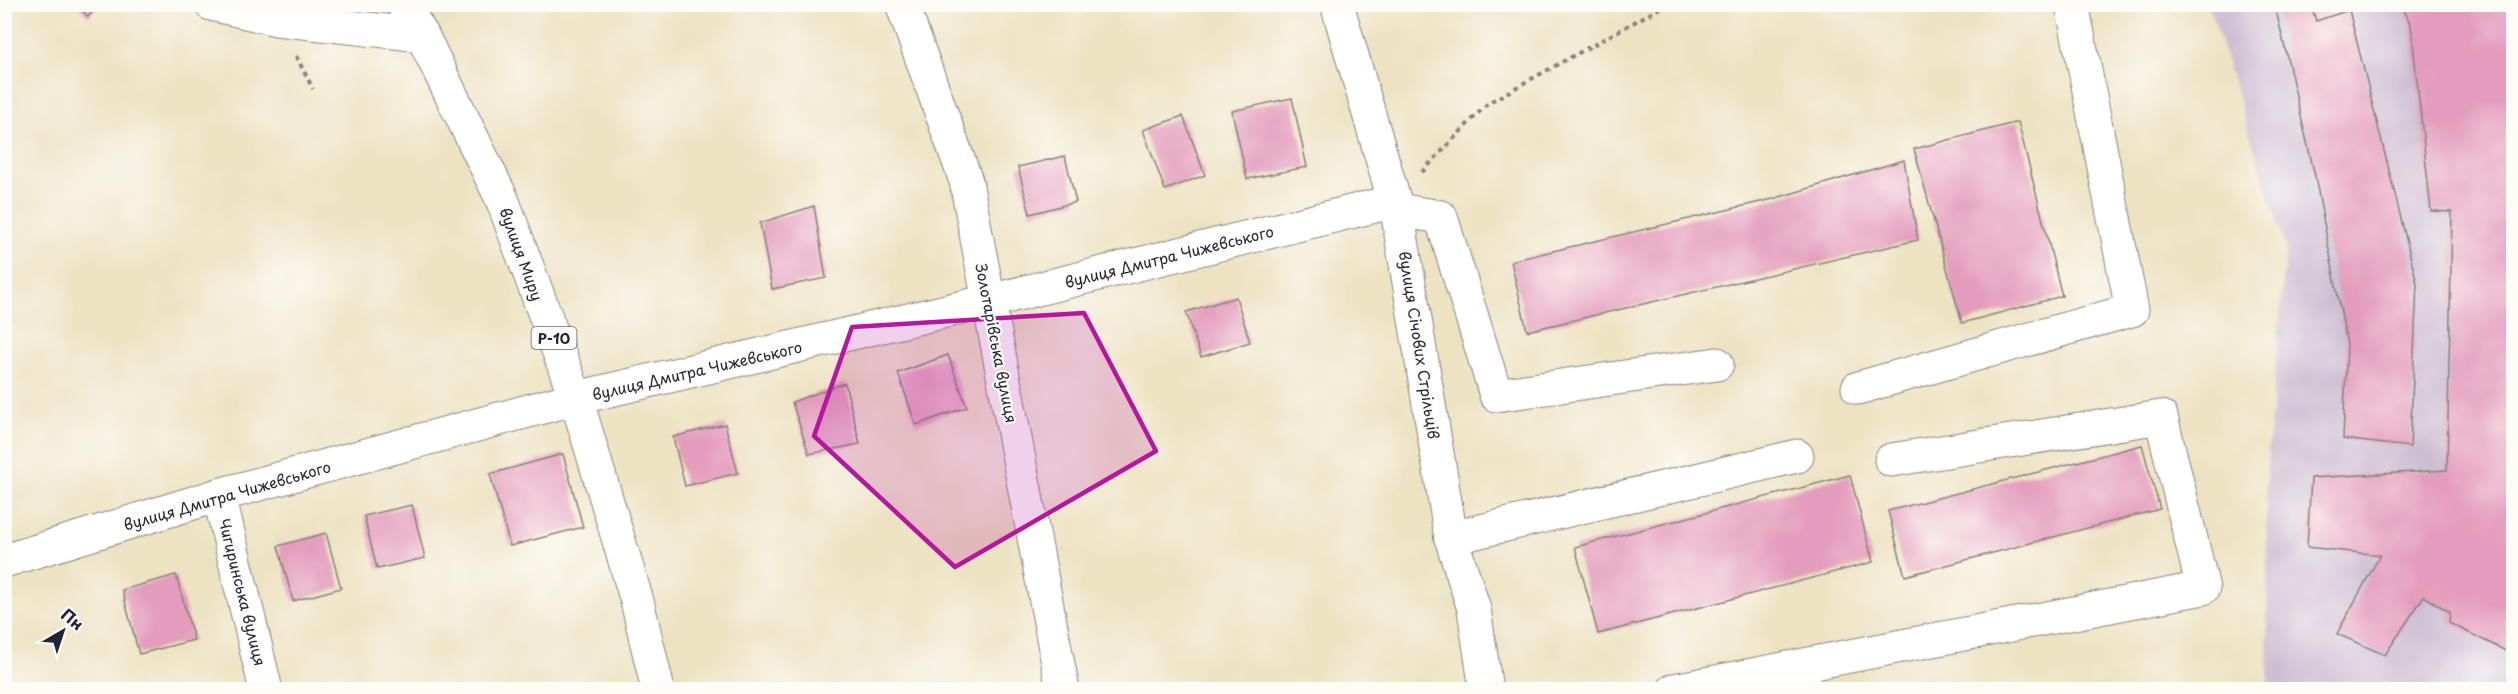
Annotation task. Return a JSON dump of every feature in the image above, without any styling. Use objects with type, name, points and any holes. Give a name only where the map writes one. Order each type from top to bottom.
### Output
[{"type":"street","points":[[211,4],[276,19],[422,35]]},
{"type":"street","name":"вулиця Миру","points":[[403,4],[422,35],[502,199],[576,398],[637,601],[658,690]]},
{"type":"street","name":"Золотарівська вулиця","points":[[902,4],[966,181],[1063,690]]},
{"type":"street","name":"вулиця Січових Стрільців","points":[[1337,4],[1396,206],[1451,538],[1474,609],[1486,690]]},
{"type":"street","points":[[1858,388],[2132,310],[2072,4]]},
{"type":"street","points":[[1396,206],[1442,217],[1496,395],[1717,364]]},
{"type":"street","name":"вулиця Дмитра Чижевського","points":[[4,561],[219,495],[576,398],[1396,206]]},
{"type":"street","points":[[1674,690],[2203,588],[2161,417],[1891,460]]},
{"type":"street","points":[[1451,538],[1797,456]]},
{"type":"street","name":"Чигиринська вулиця","points":[[219,495],[267,690]]},
{"type":"path","points":[[1396,206],[1488,103],[1667,4]]},
{"type":"highlighted area","points":[[1084,313],[1156,451],[955,567],[814,436],[852,327]]},
{"type":"shaded area","points":[[2209,5],[2513,5],[2513,689],[2268,689],[2266,476],[2286,249]]},
{"type":"building","points":[[76,4],[99,4],[88,17]]},
{"type":"building","points":[[2311,4],[2316,21],[2349,10],[2417,283],[2410,447],[2343,439],[2347,344],[2315,176],[2275,6]]},
{"type":"building","points":[[2401,4],[2514,4],[2514,655],[2449,623],[2450,612],[2424,596],[2385,655],[2337,634],[2380,555],[2307,547],[2311,478],[2447,470],[2452,212],[2431,211],[2411,25]]},
{"type":"building","points":[[1292,98],[1307,167],[1247,179],[1232,111]]},
{"type":"building","points":[[1183,116],[1205,175],[1165,190],[1143,130]]},
{"type":"building","points":[[2018,122],[2062,296],[1962,323],[1914,149]]},
{"type":"building","points":[[1065,156],[1076,202],[1030,214],[1018,167]]},
{"type":"building","points":[[1904,160],[1918,240],[1527,331],[1511,261],[1773,199]]},
{"type":"building","points":[[814,206],[826,278],[772,289],[760,223]]},
{"type":"building","points":[[1236,297],[1250,342],[1201,357],[1186,312]]},
{"type":"building","points":[[948,355],[967,407],[916,425],[898,373]]},
{"type":"building","points":[[845,383],[860,444],[809,454],[792,402]]},
{"type":"building","points":[[725,424],[738,473],[685,486],[673,437]]},
{"type":"building","points":[[2142,445],[2160,509],[1905,576],[1888,511]]},
{"type":"building","points":[[563,454],[583,527],[510,546],[490,474]]},
{"type":"building","points":[[1850,475],[1873,562],[1598,634],[1575,547]]},
{"type":"building","points":[[412,505],[425,558],[377,569],[364,516]]},
{"type":"building","points":[[326,533],[341,588],[293,601],[278,546]]},
{"type":"building","points":[[176,575],[194,640],[139,654],[122,590]]}]
